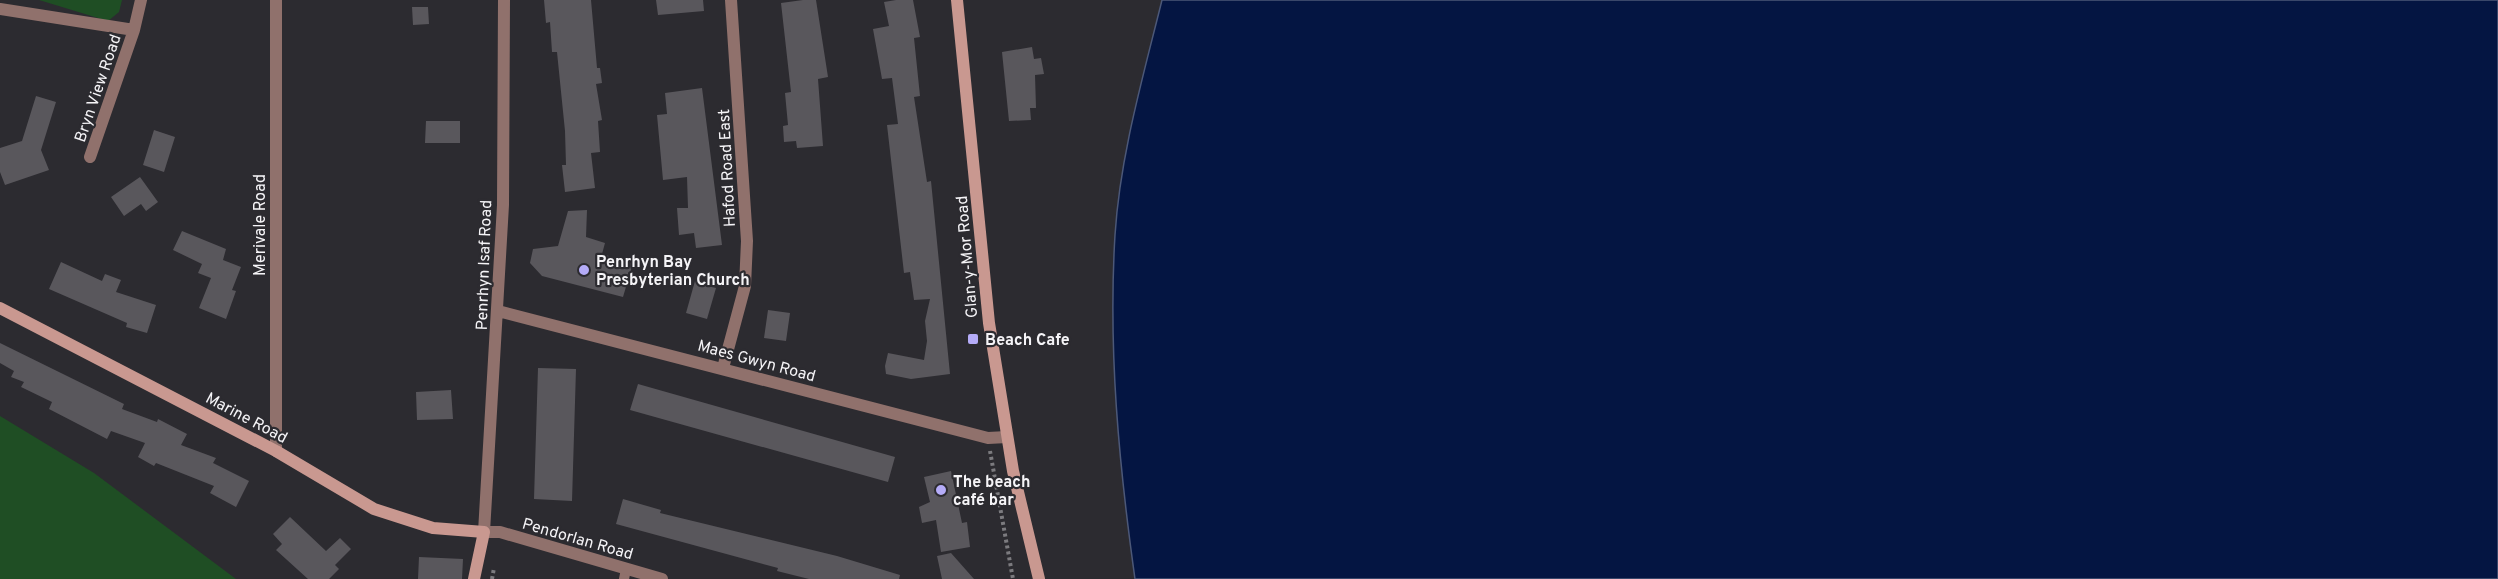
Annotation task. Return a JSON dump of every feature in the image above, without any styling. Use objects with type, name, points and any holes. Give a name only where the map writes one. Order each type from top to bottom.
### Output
[{"type":"street","name":"Bryn View Road","points":[[90,157],[134,30],[141,0]]},
{"type":"street","name":"Merivale Road","points":[[276,0],[276,451]]},
{"type":"street","name":"Penrhyn Isaf Road","points":[[484,532],[498,311],[503,170],[504,0]]},
{"type":"street","name":"Hafod Road East","points":[[723,368],[745,286],[747,241],[731,0]]},
{"type":"street","name":"Glan-y-Mor Road","points":[[957,0],[989,323],[1007,437],[1039,579]]},
{"type":"street","name":"Bryn View Road","points":[[0,9],[134,30]]},
{"type":"street","name":"Marine Road","points":[[0,308],[276,451],[374,509],[433,528],[484,532]]},
{"type":"street","name":"Maes Gwyn Road","points":[[498,311],[988,438],[1007,437]]},
{"type":"street","name":"Pendorlan Road","points":[[484,532],[500,532],[625,574],[662,579]]},
{"type":"street","points":[[474,579],[484,532]]},
{"type":"path","points":[[988,438],[1012,579]]},
{"type":"green space","points":[[39,0],[122,0],[119,12],[108,21]]},
{"type":"green space","points":[[0,416],[94,473],[236,579],[0,579]]},
{"type":"water","points":[[1162,0],[2498,0],[2498,579],[1135,579],[1116,407],[1113,321],[1115,235],[1127,146]]},
{"type":"building","points":[[544,0],[591,0],[597,68],[600,68],[602,83],[596,84],[602,120],[598,121],[600,152],[591,153],[595,188],[565,192],[562,165],[566,165],[565,131],[557,52],[552,52],[550,22],[546,23]]},
{"type":"building","points":[[656,0],[703,0],[704,11],[658,15]]},
{"type":"building","points":[[816,0],[828,77],[818,79],[823,146],[797,148],[796,141],[784,142],[783,126],[788,125],[785,93],[791,92],[781,3]]},
{"type":"building","points":[[913,0],[920,37],[914,38],[920,96],[914,97],[927,182],[931,181],[950,374],[911,379],[886,374],[885,366],[888,353],[924,360],[927,341],[925,321],[930,299],[914,300],[910,272],[904,273],[887,125],[898,124],[892,78],[882,79],[873,29],[889,26],[884,2]]},
{"type":"building","points":[[412,7],[428,7],[429,24],[413,25]]},
{"type":"building","points":[[1032,47],[1034,59],[1041,58],[1044,74],[1035,75],[1036,108],[1030,108],[1031,120],[1009,121],[1002,52]]},
{"type":"building","points":[[702,88],[722,245],[696,248],[694,233],[679,235],[677,208],[688,208],[687,177],[663,180],[657,115],[667,114],[665,93]]},
{"type":"building","points":[[36,96],[56,102],[41,150],[49,170],[5,185],[0,172],[0,148],[22,141]]},
{"type":"building","points":[[426,121],[460,121],[460,143],[425,143]]},
{"type":"building","points":[[154,130],[175,137],[164,172],[143,165]]},
{"type":"building","points":[[140,177],[158,202],[146,211],[141,204],[124,216],[111,197]]},
{"type":"building","name":"Penrhyn Bay Presbyterian Church","points":[[587,210],[586,237],[605,243],[602,254],[633,263],[623,297],[542,276],[530,263],[533,249],[558,246],[568,211]]},
{"type":"building","points":[[182,231],[226,249],[223,260],[241,267],[232,290],[236,291],[226,319],[199,308],[211,278],[198,273],[202,264],[173,250]]},
{"type":"building","points":[[61,262],[102,281],[105,274],[121,280],[116,292],[156,305],[147,333],[126,327],[127,323],[49,289]]},
{"type":"building","points":[[695,281],[716,288],[707,319],[686,313]]},
{"type":"building","points":[[768,310],[790,313],[786,341],[764,338]]},
{"type":"building","points":[[0,343],[124,404],[122,409],[157,422],[158,419],[187,434],[181,445],[216,458],[213,463],[249,481],[236,507],[210,493],[214,486],[156,463],[154,466],[138,457],[145,443],[111,431],[107,439],[49,409],[52,402],[21,387],[24,382],[11,377],[14,371],[0,363]]},
{"type":"building","points":[[538,368],[576,369],[572,501],[534,499]]},
{"type":"building","points":[[638,384],[895,457],[888,482],[630,410]]},
{"type":"building","points":[[451,390],[453,419],[417,420],[416,392]]},
{"type":"building","points":[[951,471],[962,523],[967,522],[970,547],[941,552],[936,520],[922,523],[919,507],[930,502],[924,477]]},
{"type":"building","points":[[623,499],[661,510],[660,513],[837,556],[900,575],[899,579],[809,579],[777,571],[778,568],[616,524]]},
{"type":"building","points":[[290,517],[326,551],[340,538],[351,549],[335,565],[339,569],[329,579],[308,579],[276,550],[282,544],[273,534]]},
{"type":"building","points":[[951,553],[974,579],[942,579],[937,556]]},
{"type":"building","points":[[419,557],[463,559],[462,579],[418,579]]},
{"type":"place","name":"Penrhyn Bay Presbyterian Church","points":[[584,270]]},
{"type":"place","name":"Beach Cafe","points":[[973,339]]},
{"type":"place","name":"The beach café bar","points":[[941,490]]}]
